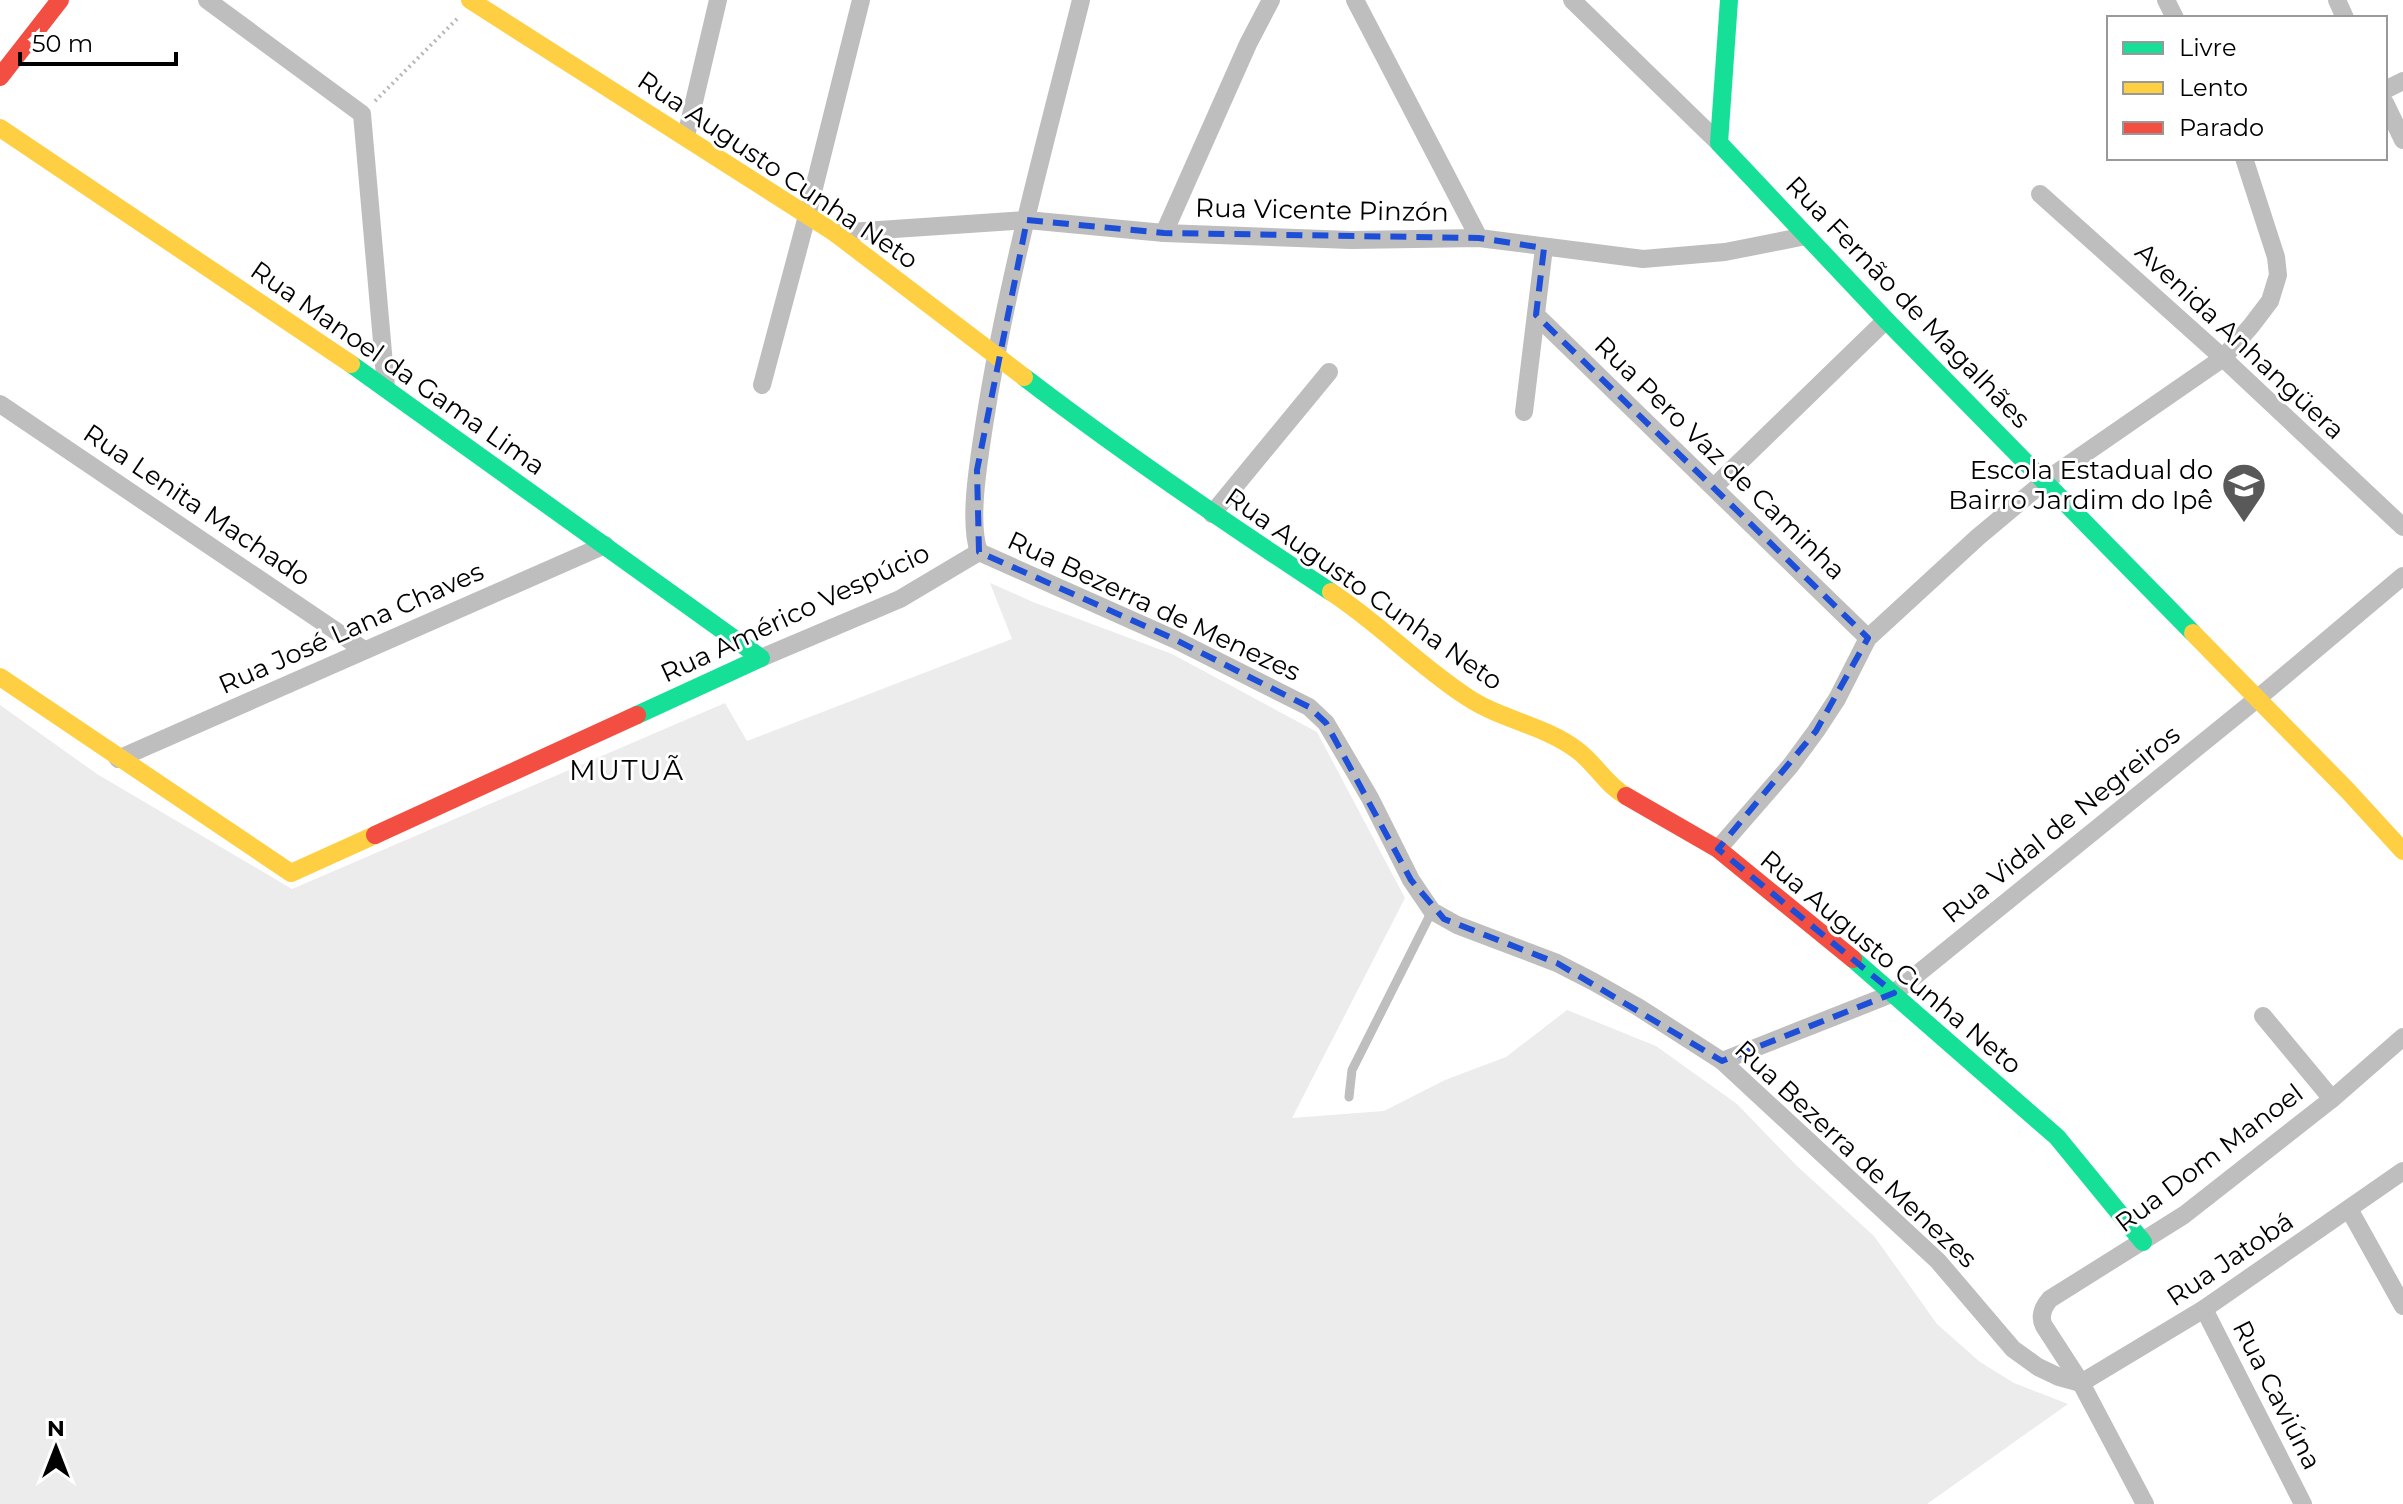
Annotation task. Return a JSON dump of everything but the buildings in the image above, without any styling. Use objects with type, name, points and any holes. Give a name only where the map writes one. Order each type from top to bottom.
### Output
[{"type":"street","points":[[0,77],[60,0]]},
{"type":"street","points":[[207,0],[362,114],[386,387]]},
{"type":"street","points":[[686,136],[718,0]]},
{"type":"street","points":[[762,385],[861,0]]},
{"type":"street","points":[[979,552],[975,541],[977,470],[995,355],[1081,0]]},
{"type":"street","points":[[1164,233],[1248,44],[1271,0]]},
{"type":"street","points":[[1355,0],[1479,238]]},
{"type":"street","name":"Rua Fernão de Magalhães","points":[[1572,0],[1719,143],[1886,320],[2258,698],[2403,851]]},
{"type":"street","points":[[1719,143],[1729,0]]},
{"type":"street","name":"Rua Augusto Cunha Neto","points":[[473,1],[835,233],[1097,433],[1212,514],[1353,606],[1466,697],[1487,709],[1556,736],[1579,751],[1617,791],[1718,849],[1894,993],[2057,1137],[2143,1242]]},
{"type":"street","points":[[2387,107],[2403,140]]},
{"type":"street","name":"Rua Manoel da Gama Lima","points":[[0,128],[386,387],[761,658]]},
{"type":"street","points":[[1718,849],[1791,765],[1816,731],[1837,699],[1868,638],[1978,537],[2045,481],[2223,358],[2270,301],[2278,275],[2276,257],[2245,160]]},
{"type":"street","name":"Avenida Anhangüera","points":[[2040,194],[2223,358],[2403,527]]},
{"type":"street","name":"Rua Vicente Pinzón","points":[[835,233],[1027,220],[1164,233],[1351,240],[1479,238],[1643,259],[1725,252],[1806,236]]},
{"type":"street","points":[[1524,412],[1544,248]]},
{"type":"street","name":"Rua Pero Vaz de Caminha","points":[[1536,315],[1868,638]]},
{"type":"street","points":[[1714,487],[1886,320]]},
{"type":"street","points":[[1212,514],[1329,372]]},
{"type":"street","name":"Rua Lenita Machado","points":[[0,404],[364,650]]},
{"type":"street","name":"Rua José Lana Chaves","points":[[118,759],[605,545]]},
{"type":"street","name":"Rua Américo Vespúcio","points":[[118,759],[291,873],[761,658],[900,599],[979,552]]},
{"type":"street","name":"Rua Bezerra de Menezes","points":[[979,552],[1174,639],[1309,707],[1326,723],[1370,798],[1411,880],[1432,911],[1457,925],[1557,963],[1594,982],[1722,1061],[1938,1261],[2013,1349],[2048,1372],[2081,1383]]},
{"type":"street","name":"Rua Vidal de Negreiros","points":[[1722,1061],[1894,993],[2258,698],[2403,576]]},
{"type":"street","points":[[0,677],[118,759]]},
{"type":"street","points":[[2263,1016],[2332,1099]]},
{"type":"street","name":"Rua Dom Manoel","points":[[2081,1383],[2044,1326],[2042,1314],[2050,1299],[2184,1215],[2332,1099],[2403,1037]]},
{"type":"street","name":"Rua Jatobá","points":[[2081,1383],[2204,1309],[2403,1171]]},
{"type":"street","points":[[2349,1209],[2403,1306]]},
{"type":"street","name":"Rua Caviúna","points":[[2204,1309],[2303,1504]]},
{"type":"street","points":[[2081,1383],[2145,1504]]},
{"type":"lane","points":[[1349,1097],[1352,1070],[1432,911]]},
{"type":"path","points":[[362,114],[473,1]]},
{"type":"highlighted area","points":[[1027,220],[1164,233],[1479,238],[1544,248],[1536,315],[1868,638],[1816,731],[1718,849],[1894,993],[1722,1061],[1557,963],[1444,919],[1411,880],[1326,723],[1309,707],[1174,639],[979,552],[977,470]]},
{"type":"shaded area","points":[[990,583],[1172,654],[1317,732],[1405,898],[1292,1118],[1384,1111],[1445,1080],[1506,1057],[1567,1010],[1656,1046],[1737,1104],[1798,1167],[1874,1236],[1937,1324],[1980,1362],[2014,1383],[2068,1404],[1927,1504],[0,1504],[0,705],[97,774],[292,889],[725,703],[747,741],[1012,639]]},
{"type":"traffic: fast","points":[[1729,0],[1719,143],[1886,320],[2193,633]]},
{"type":"traffic: fast","points":[[351,364],[761,658],[637,715]]},
{"type":"traffic: fast","points":[[1024,377],[1175,487],[1331,592]]},
{"type":"traffic: fast","points":[[1853,959],[2057,1137],[2143,1242]]},
{"type":"traffic: slow","points":[[470,0],[835,233],[1024,377]]},
{"type":"traffic: slow","points":[[0,128],[351,364]]},
{"type":"traffic: slow","points":[[1331,592],[1467,697],[1564,741],[1626,796]]},
{"type":"traffic: slow","points":[[2193,633],[2403,851]]},
{"type":"traffic: slow","points":[[0,677],[291,873],[375,835]]},
{"type":"traffic: jam","points":[[0,77],[60,0]]},
{"type":"traffic: jam","points":[[375,835],[637,715]]},
{"type":"traffic: jam","points":[[1626,796],[1718,849],[1853,959]]},
{"type":"place","name":"Escola Estadual do Bairro Jardim do Ipê","points":[[2244,524]]},
{"type":"district","name":"MUTUÃ","points":[[627,770]]}]
